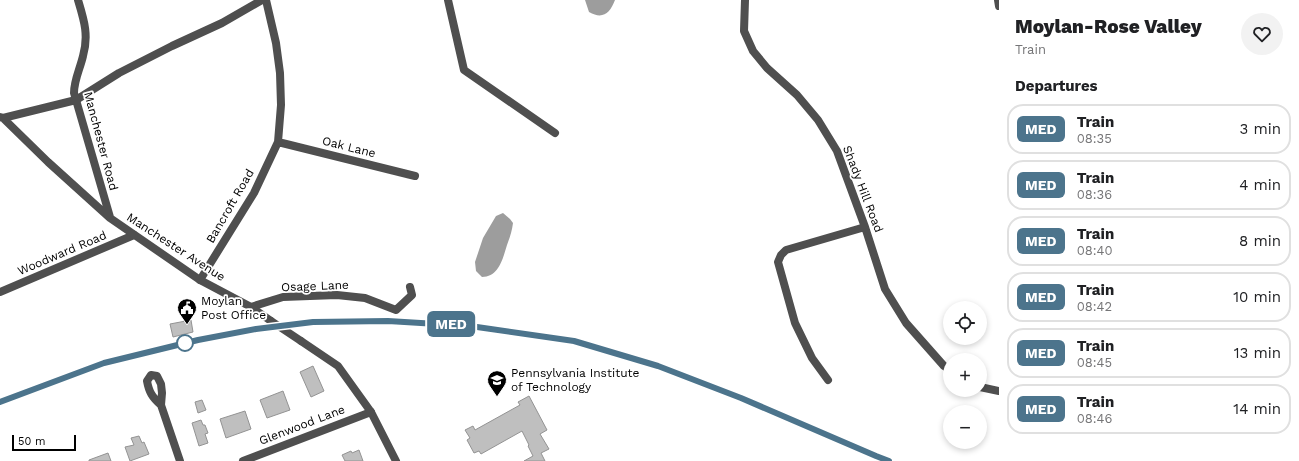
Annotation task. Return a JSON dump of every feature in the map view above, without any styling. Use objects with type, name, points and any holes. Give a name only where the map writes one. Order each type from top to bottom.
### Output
[{"type":"street","name":"Manchester Road","points":[[78,0],[86,31],[83,56],[74,86],[74,93],[110,218]]},
{"type":"street","points":[[2,118],[76,100],[119,73],[222,23],[262,0]]},
{"type":"street","name":"Bancroft Road","points":[[200,280],[254,193],[278,142],[281,105],[280,73],[276,43],[266,0]]},
{"type":"street","points":[[448,0],[464,70],[555,133]]},
{"type":"street","name":"Shady Hill Road","points":[[745,0],[744,31],[754,51],[767,68],[797,95],[818,120],[837,152],[865,227],[885,289],[906,323],[943,365]]},
{"type":"street","points":[[998,0],[999,6]]},
{"type":"street","name":"Manchester Avenue","points":[[2,118],[110,218],[200,280],[251,307],[338,366],[371,412],[396,461]]},
{"type":"street","name":"Oak Lane","points":[[278,142],[415,176]]},
{"type":"street","points":[[828,380],[812,358],[795,323],[778,262],[780,255],[786,250],[865,227]]},
{"type":"street","name":"Woodward Road","points":[[0,292],[134,235]]},
{"type":"street","name":"Osage Lane","points":[[251,307],[283,297],[337,295],[365,298],[396,310],[412,295],[410,288]]},
{"type":"street","points":[[987,388],[999,391]]},
{"type":"street","points":[[161,405],[180,461]]},
{"type":"street","name":"Glenwood Lane","points":[[243,461],[371,412]]},
{"type":"shaded area","points":[[585,0],[615,0],[608,12],[598,15],[589,12]]},
{"type":"shaded area","points":[[503,213],[513,223],[511,234],[499,266],[493,274],[482,277],[476,271],[475,262],[483,238],[496,216]]},
{"type":"building","points":[[191,320],[193,332],[173,337],[170,324]]},
{"type":"building","points":[[313,366],[324,391],[311,397],[300,372]]},
{"type":"building","points":[[283,391],[290,410],[267,418],[260,400]]},
{"type":"building","points":[[529,396],[547,430],[540,434],[549,449],[541,453],[545,461],[524,461],[533,456],[522,431],[481,454],[479,451],[474,453],[467,440],[470,438],[465,430],[473,426],[475,430],[520,405],[518,402]]},
{"type":"building","points":[[202,400],[206,410],[198,413],[195,402]]},
{"type":"building","points":[[245,411],[251,429],[226,438],[220,419]]},
{"type":"building","points":[[201,420],[208,433],[205,434],[208,443],[199,446],[192,423]]},
{"type":"building","points":[[139,436],[142,443],[144,442],[149,454],[130,461],[125,447],[134,445],[131,438]]},
{"type":"building","points":[[359,450],[363,461],[345,461],[342,455],[351,451],[352,453]]},
{"type":"building","points":[[108,453],[111,461],[89,461],[89,460]]},
{"type":"railway","points":[[0,402],[104,363],[198,340],[256,329],[313,322],[388,321],[470,326],[574,341],[658,366],[741,398],[889,461]]},
{"type":"train","name":"MED","points":[[0,402],[104,363],[198,340],[256,329],[313,322],[388,321],[470,326],[574,341],[658,366],[741,398],[889,461]]},
{"type":"place","name":"Moylan Post Office","points":[[187,325]]},
{"type":"place","name":"Pennsylvania Institute of Technology","points":[[497,397]]}]
